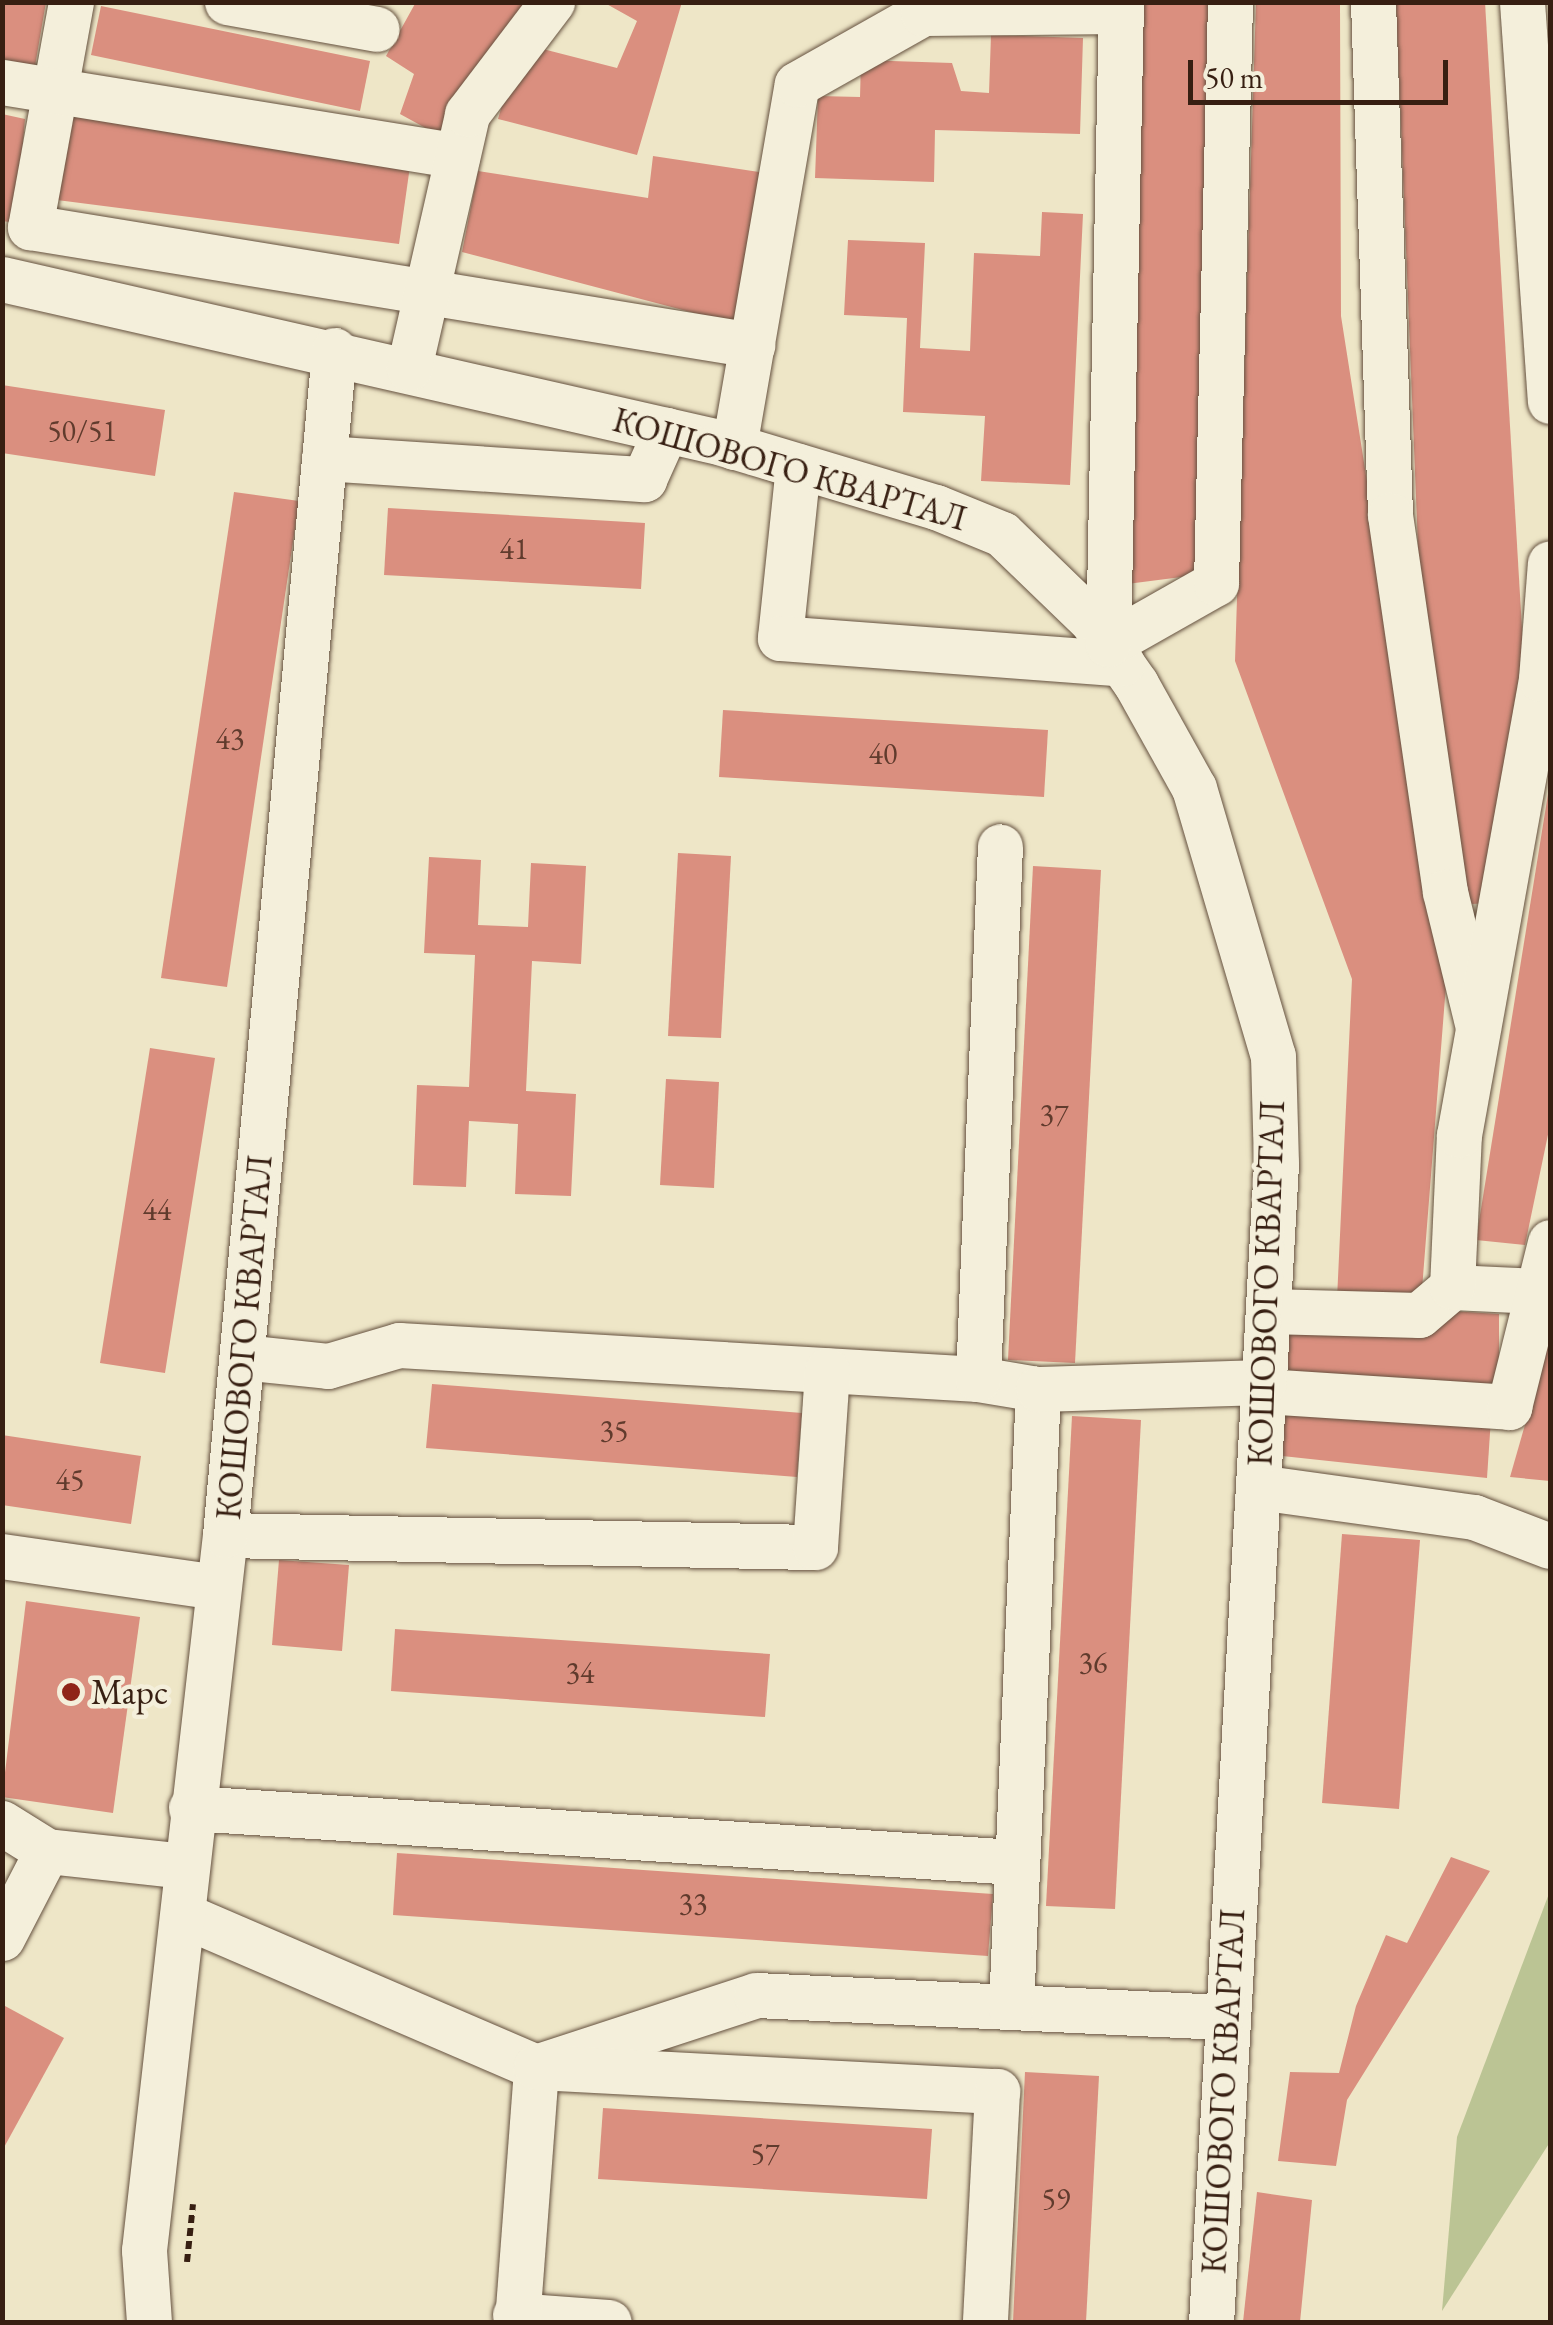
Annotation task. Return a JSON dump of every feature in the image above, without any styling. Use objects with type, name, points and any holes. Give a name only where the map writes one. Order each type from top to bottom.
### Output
[{"type":"street","points":[[71,2],[30,227],[752,345]]},
{"type":"street","points":[[226,2],[376,30]]},
{"type":"street","points":[[409,368],[467,114],[552,2]]},
{"type":"street","points":[[798,466],[780,638],[1115,654],[1216,583],[1230,2]]},
{"type":"street","points":[[1373,2],[1390,515],[1444,892],[1478,1028]]},
{"type":"street","points":[[1522,2],[1550,401]]},
{"type":"street","points":[[734,447],[797,84],[923,12],[1121,7],[1115,654]]},
{"type":"street","points":[[2,82],[457,156]]},
{"type":"street","name":"КОШОВОГО КВАРТАЛ","points":[[2,279],[334,350],[734,447],[1002,534],[1115,654],[1194,788],[1272,1056],[1276,1164],[1211,2322]]},
{"type":"street","name":"КОШОВОГО КВАРТАЛ","points":[[149,2322],[144,2250],[226,1535],[334,350]]},
{"type":"street","points":[[324,458],[644,480],[666,430]]},
{"type":"street","points":[[1452,1286],[1459,1135],[1541,679],[1550,562]]},
{"type":"street","points":[[978,1379],[1000,846]]},
{"type":"street","points":[[242,1357],[328,1366],[398,1344],[978,1379],[1038,1389],[1264,1386],[1509,1407],[1550,1242]]},
{"type":"street","points":[[1268,1311],[1419,1315],[1452,1286],[1538,1291]]},
{"type":"street","points":[[226,1535],[814,1547],[827,1370]]},
{"type":"street","points":[[1011,2007],[1038,1389]]},
{"type":"street","points":[[1258,1487],[1474,1517],[1550,1546]]},
{"type":"street","points":[[2,1556],[218,1587]]},
{"type":"street","points":[[192,1808],[1015,1862]]},
{"type":"street","points":[[2,1824],[46,1851],[186,1866]]},
{"type":"street","points":[[2,1938],[46,1851]]},
{"type":"street","points":[[182,1915],[536,2067],[997,2092],[985,2322]]},
{"type":"street","points":[[536,2067],[756,1995],[1226,2017]]},
{"type":"street","points":[[536,2067],[516,2319],[608,2322]]},
{"type":"green space","points":[[1550,1891],[1550,2142],[1442,2311],[1457,2137]]},
{"type":"building","points":[[2,2],[46,2],[35,66],[2,59]]},
{"type":"building","points":[[416,2],[526,2],[442,137],[400,114],[414,74],[386,56]]},
{"type":"building","points":[[603,2],[682,2],[637,155],[498,119],[510,78],[535,47],[617,68],[637,21]]},
{"type":"building","points":[[1135,2],[1214,2],[1205,574],[1127,584]]},
{"type":"building","points":[[1256,2],[1340,2],[1341,316],[1446,985],[1421,1302],[1337,1299],[1352,979],[1235,661]]},
{"type":"building","points":[[1396,2],[1485,2],[1523,646],[1488,903],[1458,905],[1423,670]]},
{"type":"building","points":[[101,6],[370,61],[360,111],[91,55]]},
{"type":"building","points":[[991,35],[1083,38],[1080,134],[935,130],[934,182],[815,178],[818,96],[860,97],[861,60],[952,63],[961,91],[989,93]]},
{"type":"building","points":[[66,111],[410,166],[399,244],[57,200]]},
{"type":"building","points":[[2,114],[25,119],[16,223],[2,221]]},
{"type":"building","points":[[653,156],[772,174],[736,324],[462,252],[478,171],[648,198]]},
{"type":"building","points":[[1042,212],[1083,214],[1070,485],[981,481],[985,416],[903,412],[907,318],[844,315],[848,240],[925,243],[920,348],[970,351],[974,253],[1040,256]]},
{"type":"building","points":[[2,385],[165,410],[155,476],[2,453]]},
{"type":"building","points":[[234,492],[299,501],[227,987],[161,978]]},
{"type":"building","points":[[388,508],[645,523],[641,589],[384,575]]},
{"type":"building","points":[[723,710],[1048,730],[1044,797],[719,777]]},
{"type":"building","points":[[1548,794],[1550,1125],[1525,1245],[1476,1240]]},
{"type":"building","points":[[678,853],[731,856],[721,1038],[668,1036]]},
{"type":"building","points":[[429,857],[481,860],[478,925],[528,927],[531,863],[586,866],[581,964],[532,961],[526,1091],[576,1094],[571,1196],[515,1194],[518,1124],[469,1121],[466,1187],[413,1185],[417,1085],[469,1087],[475,955],[424,953]]},
{"type":"building","points":[[1033,866],[1101,870],[1075,1363],[1008,1360]]},
{"type":"building","points":[[150,1048],[215,1058],[165,1373],[100,1363]]},
{"type":"building","points":[[666,1079],[719,1082],[714,1188],[660,1185]]},
{"type":"building","points":[[1434,1310],[1499,1314],[1499,1388],[1276,1371],[1279,1330],[1433,1333]]},
{"type":"building","points":[[1549,1341],[1550,1481],[1510,1477]]},
{"type":"building","points":[[432,1384],[802,1413],[797,1477],[426,1448]]},
{"type":"building","points":[[1274,1410],[1491,1418],[1487,1478],[1273,1455]]},
{"type":"building","points":[[1072,1416],[1141,1420],[1115,1909],[1046,1906]]},
{"type":"building","points":[[2,1435],[141,1456],[131,1524],[2,1505]]},
{"type":"building","points":[[1342,1534],[1420,1540],[1399,1809],[1322,1803]]},
{"type":"building","points":[[279,1560],[349,1565],[342,1651],[272,1645]]},
{"type":"building","name":"Марс","points":[[26,1601],[140,1617],[113,1813],[2,1797]]},
{"type":"building","points":[[395,1629],[770,1654],[765,1717],[391,1691]]},
{"type":"building","points":[[397,1853],[993,1894],[988,1956],[393,1915]]},
{"type":"building","points":[[1451,1857],[1490,1871],[1347,2100],[1336,2166],[1278,2161],[1290,2072],[1339,2073],[1356,2006],[1386,1935],[1407,1943]]},
{"type":"building","points":[[5,2006],[64,2038],[2,2151],[2,2011]]},
{"type":"building","points":[[1025,2072],[1099,2076],[1086,2322],[1013,2322]]},
{"type":"building","points":[[603,2108],[932,2129],[927,2199],[598,2179]]},
{"type":"building","points":[[1257,2192],[1312,2200],[1300,2322],[1243,2322]]},
{"type":"place","name":"Марс","points":[[71,1692]]}]
